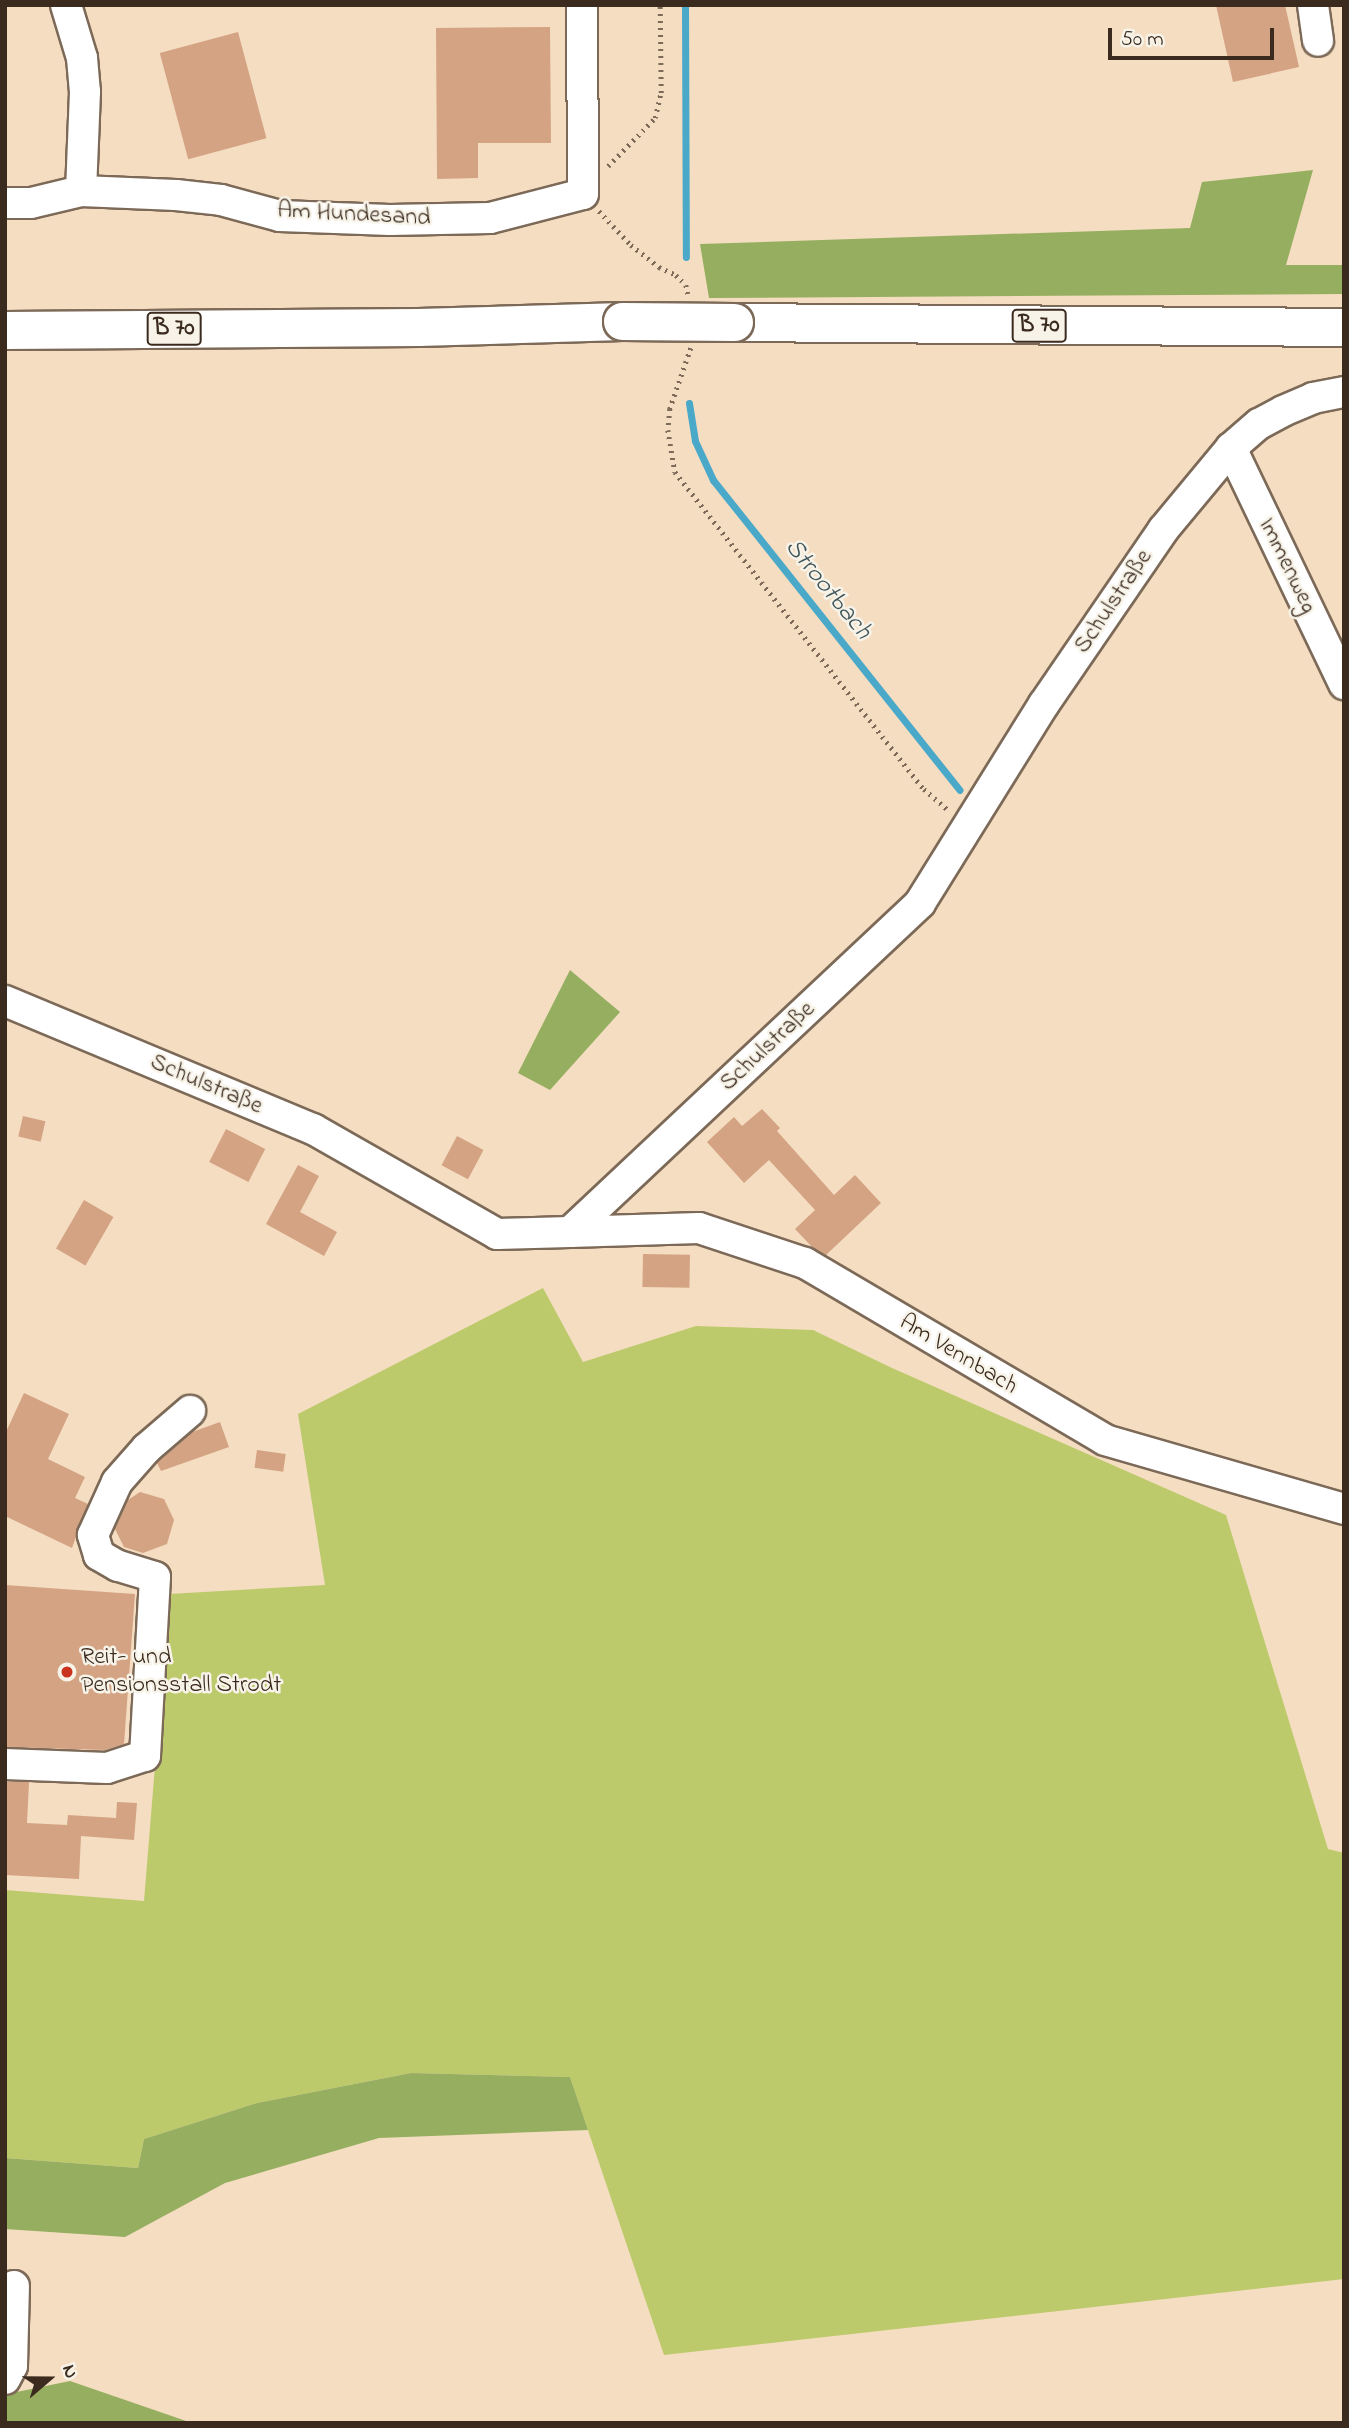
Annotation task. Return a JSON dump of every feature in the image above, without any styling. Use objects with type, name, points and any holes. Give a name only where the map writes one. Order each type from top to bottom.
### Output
[{"type":"main road","name":"B 70","points":[[11,331],[418,327],[622,321],[1344,327]]},
{"type":"street","points":[[66,5],[82,58],[85,92],[81,191]]},
{"type":"street","points":[[582,5],[583,194]]},
{"type":"street","points":[[1313,5],[1318,41]]},
{"type":"street","name":"Am Hundesand","points":[[5,203],[31,203],[81,191],[221,200],[280,216],[390,220],[490,218],[583,194]]},
{"type":"street","name":"Schulstraße","points":[[5,1002],[313,1129],[497,1234],[570,1232],[920,903],[1044,704],[1163,530],[1231,449],[1259,424],[1283,411],[1312,398],[1344,392]]},
{"type":"street","name":"Immenweg","points":[[1231,449],[1344,684]]},
{"type":"street","name":"Am Vennbach","points":[[570,1232],[699,1228],[804,1263],[1105,1440],[1344,1509]]},
{"type":"street","points":[[5,1764],[107,1768],[145,1756],[155,1577],[118,1566],[99,1555],[93,1535],[117,1482],[146,1448],[190,1411]]},
{"type":"street","points":[[5,2379],[12,2366],[14,2286]]},
{"type":"path","points":[[583,194],[655,118],[661,93],[660,5]]},
{"type":"path","points":[[671,450],[675,472],[698,505],[924,789],[968,828]]},
{"type":"green space","points":[[1313,170],[1286,265],[1344,265],[1344,294],[709,298],[700,244],[1190,228],[1202,182]]},
{"type":"green space","points":[[570,970],[620,1012],[550,1090],[518,1073]]},
{"type":"green space","points":[[543,1288],[583,1362],[696,1326],[813,1330],[892,1368],[1226,1515],[1328,1849],[1344,1853],[1344,2279],[664,2355],[570,2077],[411,2073],[257,2103],[144,2139],[138,2168],[5,2158],[5,1890],[144,1901],[169,1594],[325,1585],[298,1414]]},
{"type":"green space","points":[[411,2073],[570,2077],[588,2130],[379,2138],[225,2183],[125,2237],[5,2229],[5,2158],[138,2168],[144,2139],[257,2103]]},
{"type":"green space","points":[[70,2381],[192,2423],[5,2423],[7,2394]]},
{"type":"building","points":[[1216,5],[1285,5],[1299,67],[1233,82]]},
{"type":"building","points":[[550,27],[551,143],[478,143],[478,178],[437,179],[436,28]]},
{"type":"building","points":[[238,32],[266,138],[188,159],[160,53]]},
{"type":"building","points":[[762,1109],[780,1128],[777,1131],[834,1195],[855,1175],[881,1203],[826,1255],[813,1248],[795,1229],[815,1210],[769,1160],[744,1183],[707,1142],[734,1117],[742,1126]]},
{"type":"building","points":[[23,1116],[45,1121],[41,1142],[18,1136]]},
{"type":"building","points":[[226,1129],[265,1149],[248,1182],[209,1162]]},
{"type":"building","points":[[457,1136],[483,1150],[468,1179],[442,1165]]},
{"type":"building","points":[[298,1165],[319,1176],[300,1212],[337,1232],[324,1256],[266,1224]]},
{"type":"building","points":[[84,1200],[113,1217],[85,1265],[56,1248]]},
{"type":"building","points":[[643,1254],[690,1255],[689,1288],[642,1287]]},
{"type":"building","points":[[24,1393],[69,1414],[48,1459],[85,1477],[75,1498],[88,1504],[72,1548],[5,1516],[5,1434]]},
{"type":"building","points":[[220,1422],[229,1447],[161,1471],[157,1463],[192,1432]]},
{"type":"building","points":[[257,1450],[286,1454],[283,1472],[254,1468]]},
{"type":"building","points":[[140,1492],[164,1499],[174,1520],[167,1544],[143,1553],[124,1547],[115,1529],[128,1500]]},
{"type":"building","name":"Reit- und Pensionsstall Strodt","points":[[5,1585],[135,1594],[124,1744],[105,1750],[5,1747]]},
{"type":"building","points":[[5,1782],[29,1782],[27,1823],[67,1825],[68,1815],[116,1818],[117,1802],[137,1803],[134,1840],[81,1836],[79,1879],[5,1875]]},
{"type":"waterway","name":"Strootbach","points":[[685,5],[686,257]]},
{"type":"waterway","name":"Strootbach","points":[[689,403],[695,441],[713,480],[960,790]]},
{"type":"place","name":"Reit- und Pensionsstall Strodt","points":[[67,1672]]}]
